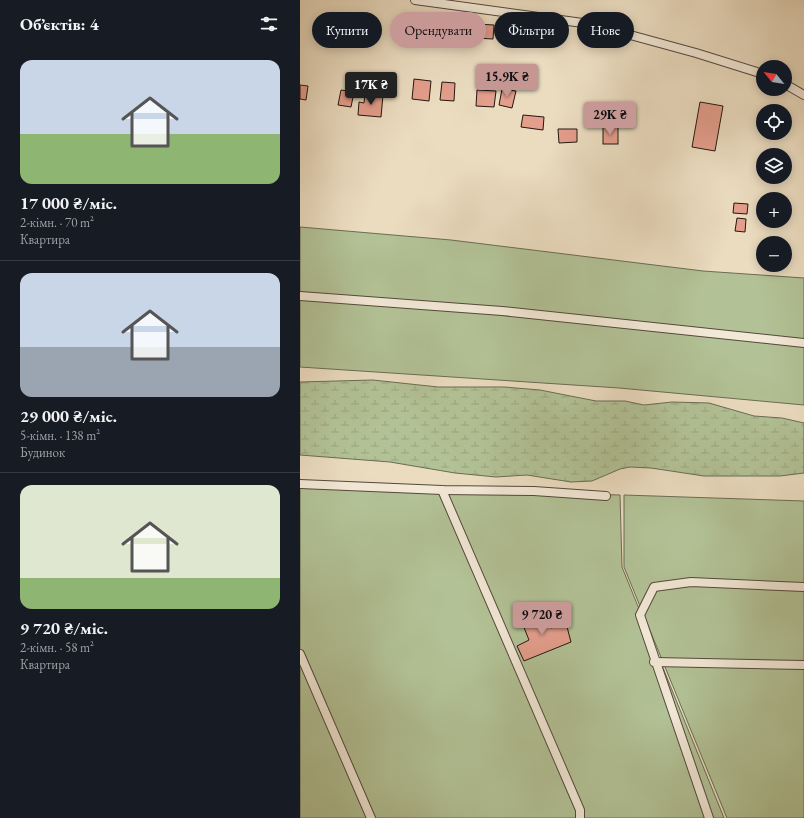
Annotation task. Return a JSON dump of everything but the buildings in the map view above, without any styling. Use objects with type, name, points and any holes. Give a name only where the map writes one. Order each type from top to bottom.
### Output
[{"type":"lane","points":[[415,0],[590,24],[696,53],[756,72]]},
{"type":"lane","points":[[792,88],[804,95]]},
{"type":"lane","points":[[300,296],[502,311],[804,343]]},
{"type":"lane","points":[[300,484],[442,490],[534,491],[606,496]]},
{"type":"lane","points":[[442,490],[580,810],[580,818]]},
{"type":"lane","points":[[709,818],[654,662],[640,615],[654,587],[691,582],[804,587]]},
{"type":"lane","points":[[300,654],[371,818]]},
{"type":"lane","points":[[654,662],[804,665]]},
{"type":"green space","points":[[300,227],[451,240],[703,271],[804,278],[804,405],[619,388],[300,367]]},
{"type":"green space","points":[[373,380],[438,387],[504,387],[540,390],[596,401],[625,401],[644,405],[672,402],[709,403],[754,416],[782,418],[804,423],[804,473],[780,476],[704,476],[651,468],[630,467],[620,469],[592,481],[571,482],[527,475],[496,477],[455,473],[390,462],[300,455],[300,382]]},
{"type":"green space","points":[[300,486],[620,495],[622,567],[724,818],[300,818]]},
{"type":"green space","points":[[624,495],[804,501],[804,818],[727,818],[624,567]]}]
